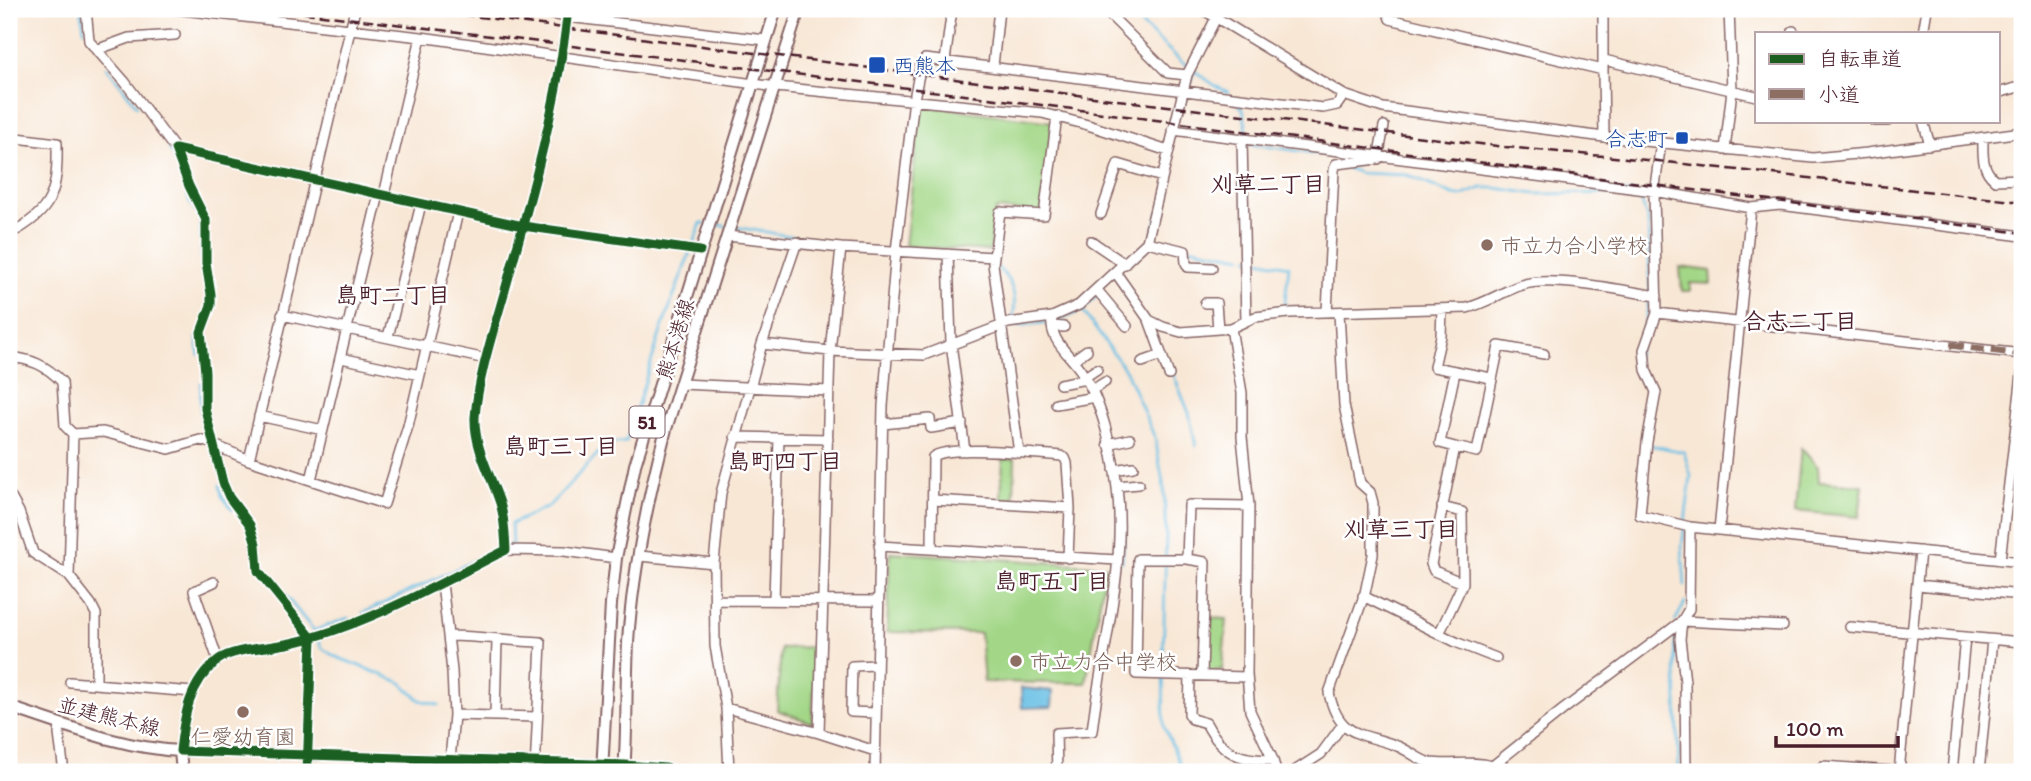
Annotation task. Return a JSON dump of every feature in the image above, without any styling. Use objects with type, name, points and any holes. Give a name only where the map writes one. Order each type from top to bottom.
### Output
[{"type":"main road","name":"熊本港線","points":[[602,769],[608,642],[616,558],[645,428],[776,9]]},
{"type":"main road","name":"熊本港線","points":[[625,769],[629,629],[655,470],[799,9]]},
{"type":"main road","name":"並建熊本線","points":[[9,707],[60,726],[156,749],[180,751],[182,772]]},
{"type":"street","points":[[86,9],[89,41],[125,82],[175,149],[206,220],[205,263],[211,294],[200,341],[210,443],[226,490],[250,525],[256,544],[258,571],[312,638],[307,772]]},
{"type":"street","points":[[173,9],[421,37],[776,87],[914,99],[1056,116],[1168,151]]},
{"type":"street","points":[[248,460],[355,9]]},
{"type":"street","points":[[526,9],[766,40]]},
{"type":"street","points":[[945,61],[952,9]]},
{"type":"street","points":[[993,66],[999,9]]},
{"type":"street","points":[[1104,9],[1168,73],[1187,75]]},
{"type":"street","points":[[1202,9],[1344,95],[1383,108],[1604,137],[1813,158],[2022,132]]},
{"type":"street","points":[[1388,9],[1390,19],[1755,96]]},
{"type":"street","points":[[1603,9],[1604,137]]},
{"type":"street","points":[[1725,150],[1732,90],[1728,9]]},
{"type":"street","points":[[1923,32],[1927,9]]},
{"type":"street","points":[[506,550],[505,521],[483,461],[475,418],[486,359],[554,103],[567,13]]},
{"type":"street","points":[[762,344],[830,351],[924,355],[1001,326],[1052,321],[1073,310],[1147,242],[1187,75],[1216,18]]},
{"type":"street","points":[[96,50],[129,38],[175,35]]},
{"type":"street","points":[[311,480],[421,37]]},
{"type":"street","points":[[874,772],[887,354],[896,251],[914,99],[921,64],[925,59],[993,66],[1323,108],[1337,105],[1344,95]]},
{"type":"street","points":[[2000,92],[2022,86]]},
{"type":"street","points":[[1019,453],[994,257],[1000,212],[1044,215],[1056,116]]},
{"type":"street","points":[[1925,122],[1930,145]]},
{"type":"street","points":[[1328,312],[1336,164],[1378,159],[1384,126]]},
{"type":"street","points":[[1173,130],[1654,191],[1751,208],[1780,205],[2022,236]]},
{"type":"street","points":[[9,137],[57,143],[57,154],[56,180],[52,196],[43,211],[29,224],[9,234]]},
{"type":"street","points":[[1983,138],[1983,162],[1988,174],[1995,180],[2022,179]]},
{"type":"street","points":[[1242,139],[1246,321]]},
{"type":"street","points":[[1661,142],[1654,191],[1657,313],[1644,350],[1646,370],[1656,392],[1647,442],[1640,515],[1690,527],[2022,562]]},
{"type":"street","points":[[175,149],[523,226],[700,251]]},
{"type":"street","points":[[1101,214],[1118,164],[1162,177]]},
{"type":"street","points":[[388,337],[421,204]]},
{"type":"street","points":[[1719,530],[1751,208]]},
{"type":"street","points":[[73,434],[103,432],[169,449],[200,440],[248,460],[384,504],[408,426],[458,212]]},
{"type":"street","points":[[727,236],[841,248],[994,257]]},
{"type":"street","points":[[1091,241],[1125,264]]},
{"type":"street","points":[[729,772],[726,708],[715,646],[714,564],[721,492],[762,344],[797,242]]},
{"type":"street","points":[[1147,242],[1185,251],[1188,267],[1212,268]]},
{"type":"street","points":[[819,733],[830,351],[841,248]]},
{"type":"street","points":[[947,254],[951,343],[965,451]]},
{"type":"street","points":[[1116,273],[1149,320],[1169,374]]},
{"type":"street","points":[[1149,320],[1173,331],[1231,328],[1255,317],[1289,313],[1467,308],[1522,285],[1536,282],[1599,287],[1657,296]]},
{"type":"street","points":[[1097,290],[1127,326]]},
{"type":"street","points":[[1205,303],[1216,303],[1218,329]]},
{"type":"street","points":[[1442,309],[1441,336],[1434,367],[1491,378]]},
{"type":"street","points":[[1339,312],[1344,405],[1360,483],[1370,492],[1373,503],[1373,555],[1363,596],[1329,693],[1333,710],[1343,724],[1369,738],[1398,746],[1429,768],[1482,764],[1488,769],[1584,693],[1682,621],[1689,609],[1690,527]]},
{"type":"street","points":[[1657,313],[2022,354]]},
{"type":"street","points":[[282,315],[486,359]]},
{"type":"street","points":[[1052,321],[1064,327]]},
{"type":"street","points":[[1052,321],[1055,339],[1086,378],[1093,393],[1117,486],[1119,539],[1092,731],[1056,733],[1057,772]]},
{"type":"street","points":[[1231,328],[1242,387],[1242,437],[1249,506],[1247,677],[1250,713],[1276,772]]},
{"type":"street","points":[[1455,372],[1440,443],[1477,452],[1499,346],[1544,354]]},
{"type":"street","points":[[1073,360],[1087,350]]},
{"type":"street","points":[[1142,362],[1162,355]]},
{"type":"street","points":[[9,357],[30,359],[50,369],[62,382],[65,426],[73,434],[69,576]]},
{"type":"street","points":[[341,358],[420,375]]},
{"type":"street","points":[[1060,384],[1086,378],[1097,369]]},
{"type":"street","points":[[2000,560],[2022,374]]},
{"type":"street","points":[[1056,404],[1093,393],[1105,382]]},
{"type":"street","points":[[681,384],[830,391]]},
{"type":"street","points":[[259,416],[323,430]]},
{"type":"street","points":[[883,424],[930,419],[931,428],[962,422]]},
{"type":"street","points":[[735,437],[828,439]]},
{"type":"street","points":[[774,600],[779,438]]},
{"type":"street","points":[[1108,444],[1130,439]]},
{"type":"street","points":[[1455,447],[1431,564],[1434,571],[1463,583]]},
{"type":"street","points":[[932,548],[933,457],[939,453],[965,451],[1019,453],[1065,458],[1070,508],[1068,558]]},
{"type":"street","points":[[1114,470],[1133,467]]},
{"type":"street","points":[[1117,486],[1139,484]]},
{"type":"street","points":[[9,494],[19,512],[33,553],[69,576],[96,614],[96,684]]},
{"type":"street","points":[[933,500],[1070,508]]},
{"type":"street","points":[[1187,559],[1189,505],[1249,506]]},
{"type":"street","points":[[1439,634],[1463,583],[1462,512],[1442,508]]},
{"type":"street","points":[[880,546],[1117,560]]},
{"type":"street","points":[[616,558],[564,551],[506,550],[351,625],[312,638],[242,652],[218,660],[202,675],[193,692],[184,715],[180,751],[449,760],[535,767],[665,768],[682,772]]},
{"type":"street","points":[[1823,766],[1901,772],[1920,551]]},
{"type":"street","points":[[639,556],[714,564]]},
{"type":"street","points":[[1202,676],[1205,562],[1187,559],[1138,559],[1136,674],[1190,676],[1247,677]]},
{"type":"street","points":[[214,582],[194,591],[218,660]]},
{"type":"street","points":[[442,583],[449,636],[454,715],[449,772]]},
{"type":"street","points":[[1917,585],[2022,595]]},
{"type":"street","points":[[1363,596],[1439,634],[1496,658]]},
{"type":"street","points":[[715,600],[878,601]]},
{"type":"street","points":[[1682,621],[1783,626]]},
{"type":"street","points":[[1682,621],[1680,639],[1685,682],[1686,772]]},
{"type":"street","points":[[1850,627],[2022,642]]},
{"type":"street","points":[[449,636],[483,636],[497,640],[541,642],[535,767]]},
{"type":"street","points":[[1952,772],[1965,638]]},
{"type":"street","points":[[495,716],[497,640]]},
{"type":"street","points":[[1979,772],[1992,640]]},
{"type":"street","points":[[876,713],[851,712],[852,666],[877,665]]},
{"type":"street","points":[[1190,676],[1189,714],[1192,719],[1206,723],[1214,739],[1238,757],[1273,760]]},
{"type":"street","points":[[70,682],[193,692]]},
{"type":"street","points":[[726,708],[875,751]]},
{"type":"street","points":[[2020,772],[2022,709]]},
{"type":"street","points":[[454,715],[537,717]]},
{"type":"street","points":[[1293,772],[1321,754],[1343,724]]},
{"type":"street","points":[[60,726],[64,772]]},
{"type":"green space","points":[[921,105],[1053,122],[1042,213],[996,209],[990,251],[905,246]]},
{"type":"green space","points":[[1680,267],[1711,271],[1712,284],[1690,283],[1690,291],[1682,291]]},
{"type":"green space","points":[[1801,448],[1818,467],[1819,482],[1863,485],[1859,517],[1795,511]]},
{"type":"green space","points":[[1003,458],[1015,459],[1014,498],[1001,499]]},
{"type":"green space","points":[[890,552],[1106,566],[1086,683],[984,682],[980,633],[887,632]]},
{"type":"green space","points":[[1209,618],[1227,619],[1222,670],[1207,671]]},
{"type":"green space","points":[[816,647],[812,723],[777,710],[781,648]]},
{"type":"water","points":[[1021,688],[1053,691],[1052,707],[1022,708]]},
{"type":"waterway","points":[[81,9],[84,30]]},
{"type":"waterway","points":[[1125,9],[1181,61],[1228,92]]},
{"type":"waterway","points":[[107,67],[137,106]]},
{"type":"waterway","points":[[1190,86],[1193,72]]},
{"type":"waterway","points":[[1234,99],[1243,109],[1249,144],[1334,156],[1338,160]]},
{"type":"waterway","points":[[169,147],[175,160]]},
{"type":"waterway","points":[[1345,167],[1359,173],[1407,175],[1461,196],[1482,188],[1535,194],[1631,193],[1640,197],[1648,221],[1650,292]]},
{"type":"waterway","points":[[181,176],[190,202],[200,217],[202,263]]},
{"type":"waterway","points":[[1152,241],[1158,213]]},
{"type":"waterway","points":[[693,246],[701,223],[705,224]]},
{"type":"waterway","points":[[712,224],[725,226]]},
{"type":"waterway","points":[[735,227],[832,243]]},
{"type":"waterway","points":[[1177,245],[1242,257]]},
{"type":"waterway","points":[[508,546],[512,544],[511,524],[548,507],[607,444],[626,442],[661,331],[690,252]]},
{"type":"waterway","points":[[1248,258],[1289,266],[1284,310]]},
{"type":"waterway","points":[[998,268],[1008,279],[1013,291],[1013,318]]},
{"type":"waterway","points":[[1082,310],[1096,296]]},
{"type":"waterway","points":[[1643,444],[1650,403],[1649,388],[1637,367],[1636,358],[1649,298]]},
{"type":"waterway","points":[[1016,324],[1060,321],[1082,310],[1126,371],[1155,438],[1164,488],[1166,534],[1164,726],[1183,772]]},
{"type":"waterway","points":[[197,338],[199,355]]},
{"type":"waterway","points":[[1170,366],[1189,413],[1196,446]]},
{"type":"waterway","points":[[201,383],[200,407],[206,431]]},
{"type":"waterway","points":[[1649,445],[1684,452],[1691,476],[1682,546],[1685,586]]},
{"type":"waterway","points":[[220,485],[222,496],[233,510]]},
{"type":"waterway","points":[[1122,489],[1124,510]]},
{"type":"waterway","points":[[1122,562],[1125,524]]},
{"type":"waterway","points":[[363,613],[499,549]]},
{"type":"waterway","points":[[261,565],[314,631],[322,648],[334,656],[400,682],[420,700],[439,705]]},
{"type":"waterway","points":[[1675,621],[1685,603]]},
{"type":"waterway","points":[[314,631],[348,618]]},
{"type":"waterway","points":[[1675,631],[1679,772]]},
{"type":"railway","points":[[274,9],[996,99],[2022,233]]},
{"type":"railway","points":[[418,9],[1085,96],[1505,147],[1658,161],[2022,202]]},
{"type":"marked path","points":[[1950,345],[2022,354]]},
{"type":"cycle path","points":[[568,9],[558,78],[543,147],[488,350],[475,417],[477,440],[502,509],[506,550],[401,603],[347,626],[291,643],[233,653],[218,660],[208,669],[194,690],[186,713],[180,751],[625,765],[682,772]]},
{"type":"cycle path","points":[[307,772],[312,638],[258,571],[256,544],[250,525],[229,497],[223,483],[205,409],[201,332],[211,305],[206,263],[206,220],[175,149],[523,226],[700,251]]},
{"type":"place","name":"西熊本","points":[[877,65]]},
{"type":"place","name":"合志町","points":[[1682,138]]},
{"type":"place","name":"市立力合小学校","points":[[1487,245]]},
{"type":"place","name":"市立力合中学校","points":[[1016,661]]},
{"type":"place","name":"仁愛幼育園","points":[[243,712]]},
{"type":"district","name":"刈草二丁目","points":[[1268,184]]},
{"type":"district","name":"島町二丁目","points":[[393,295]]},
{"type":"district","name":"合志二丁目","points":[[1800,321]]},
{"type":"district","name":"島町三丁目","points":[[561,446]]},
{"type":"district","name":"島町四丁目","points":[[785,461]]},
{"type":"district","name":"刈草三丁目","points":[[1401,529]]},
{"type":"district","name":"島町五丁目","points":[[1052,581]]}]
